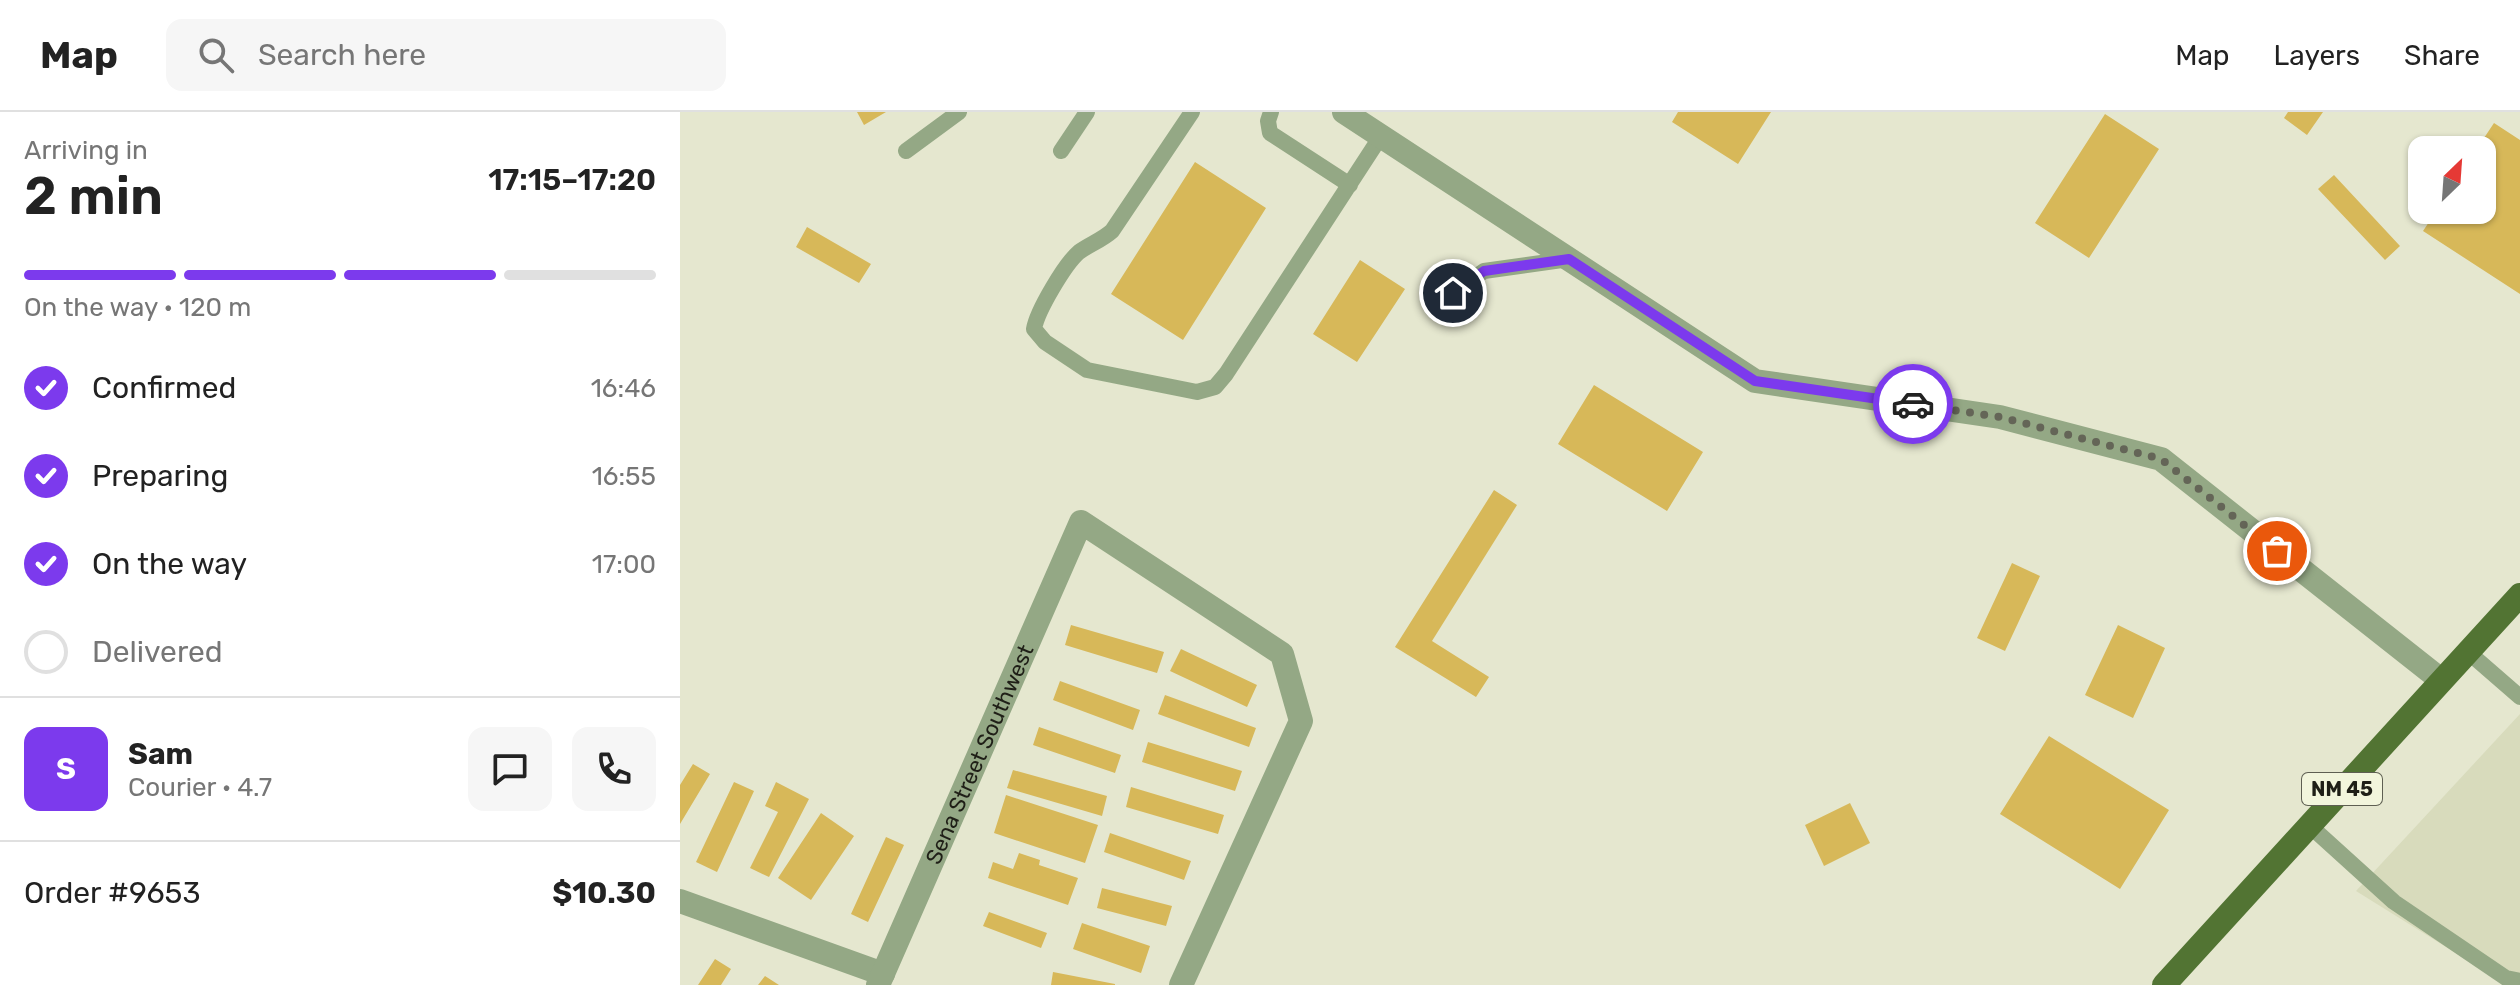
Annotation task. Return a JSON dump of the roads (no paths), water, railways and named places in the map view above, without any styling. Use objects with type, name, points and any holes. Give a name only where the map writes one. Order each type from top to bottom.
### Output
[{"type":"main road","name":"NM 45","points":[[2164,985],[2520,595]]},
{"type":"street","points":[[1344,112],[1755,381],[2000,417],[2161,459],[2441,680]]},
{"type":"street","name":"Sena Street Southwest","points":[[881,979],[1081,522],[1282,654],[1301,721],[1181,985]]},
{"type":"street","points":[[680,901],[881,979]]},
{"type":"lane","points":[[906,151],[959,112]]},
{"type":"lane","points":[[1061,151],[1087,112]]},
{"type":"lane","points":[[1192,112],[1112,231],[1101,241],[1077,253],[1037,314],[1034,329],[1045,342],[1087,370],[1197,392],[1215,387],[1381,136]]},
{"type":"lane","points":[[1271,112],[1268,121],[1270,133],[1350,185]]},
{"type":"lane","points":[[1453,293],[1484,271],[1569,259]]},
{"type":"lane","points":[[2467,651],[2520,697]]},
{"type":"lane","points":[[2309,825],[2394,902],[2506,978],[2520,981]]}]
